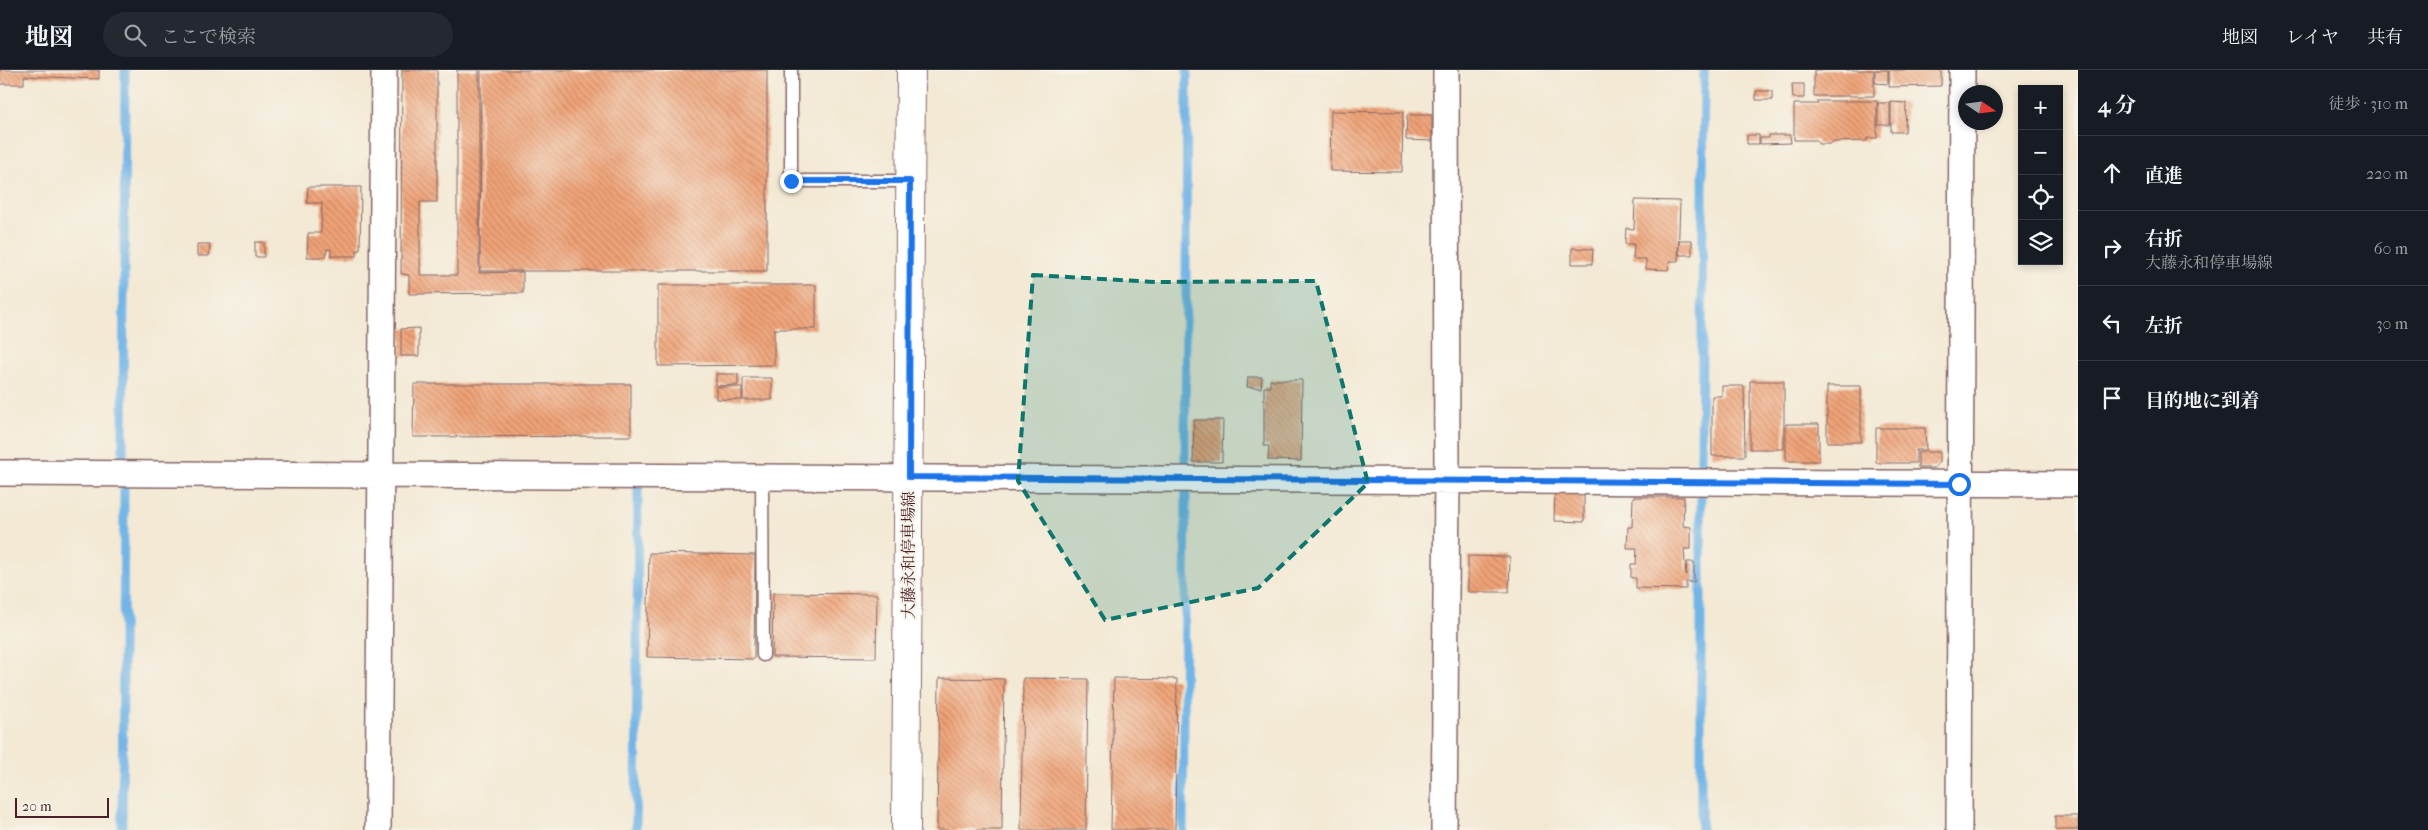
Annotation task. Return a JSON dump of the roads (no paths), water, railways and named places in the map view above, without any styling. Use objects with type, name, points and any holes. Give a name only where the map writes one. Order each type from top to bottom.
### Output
[{"type":"main road","name":"大藤永和停車場線","points":[[906,830],[911,70]]},
{"type":"street","points":[[378,830],[384,70]]},
{"type":"street","points":[[1444,830],[1447,481],[1446,70]]},
{"type":"street","points":[[1959,830],[1962,70]]},
{"type":"street","points":[[0,473],[2078,484]]},
{"type":"lane","points":[[791,70],[791,181],[910,181]]},
{"type":"lane","points":[[762,476],[763,655]]},
{"type":"waterway","points":[[123,461],[125,70]]},
{"type":"waterway","points":[[1185,465],[1187,70]]},
{"type":"waterway","points":[[1701,468],[1704,70]]},
{"type":"waterway","points":[[122,830],[124,487]]},
{"type":"waterway","points":[[636,830],[638,488]]},
{"type":"waterway","points":[[1183,830],[1186,491]]},
{"type":"waterway","points":[[1701,493],[1701,830]]}]
